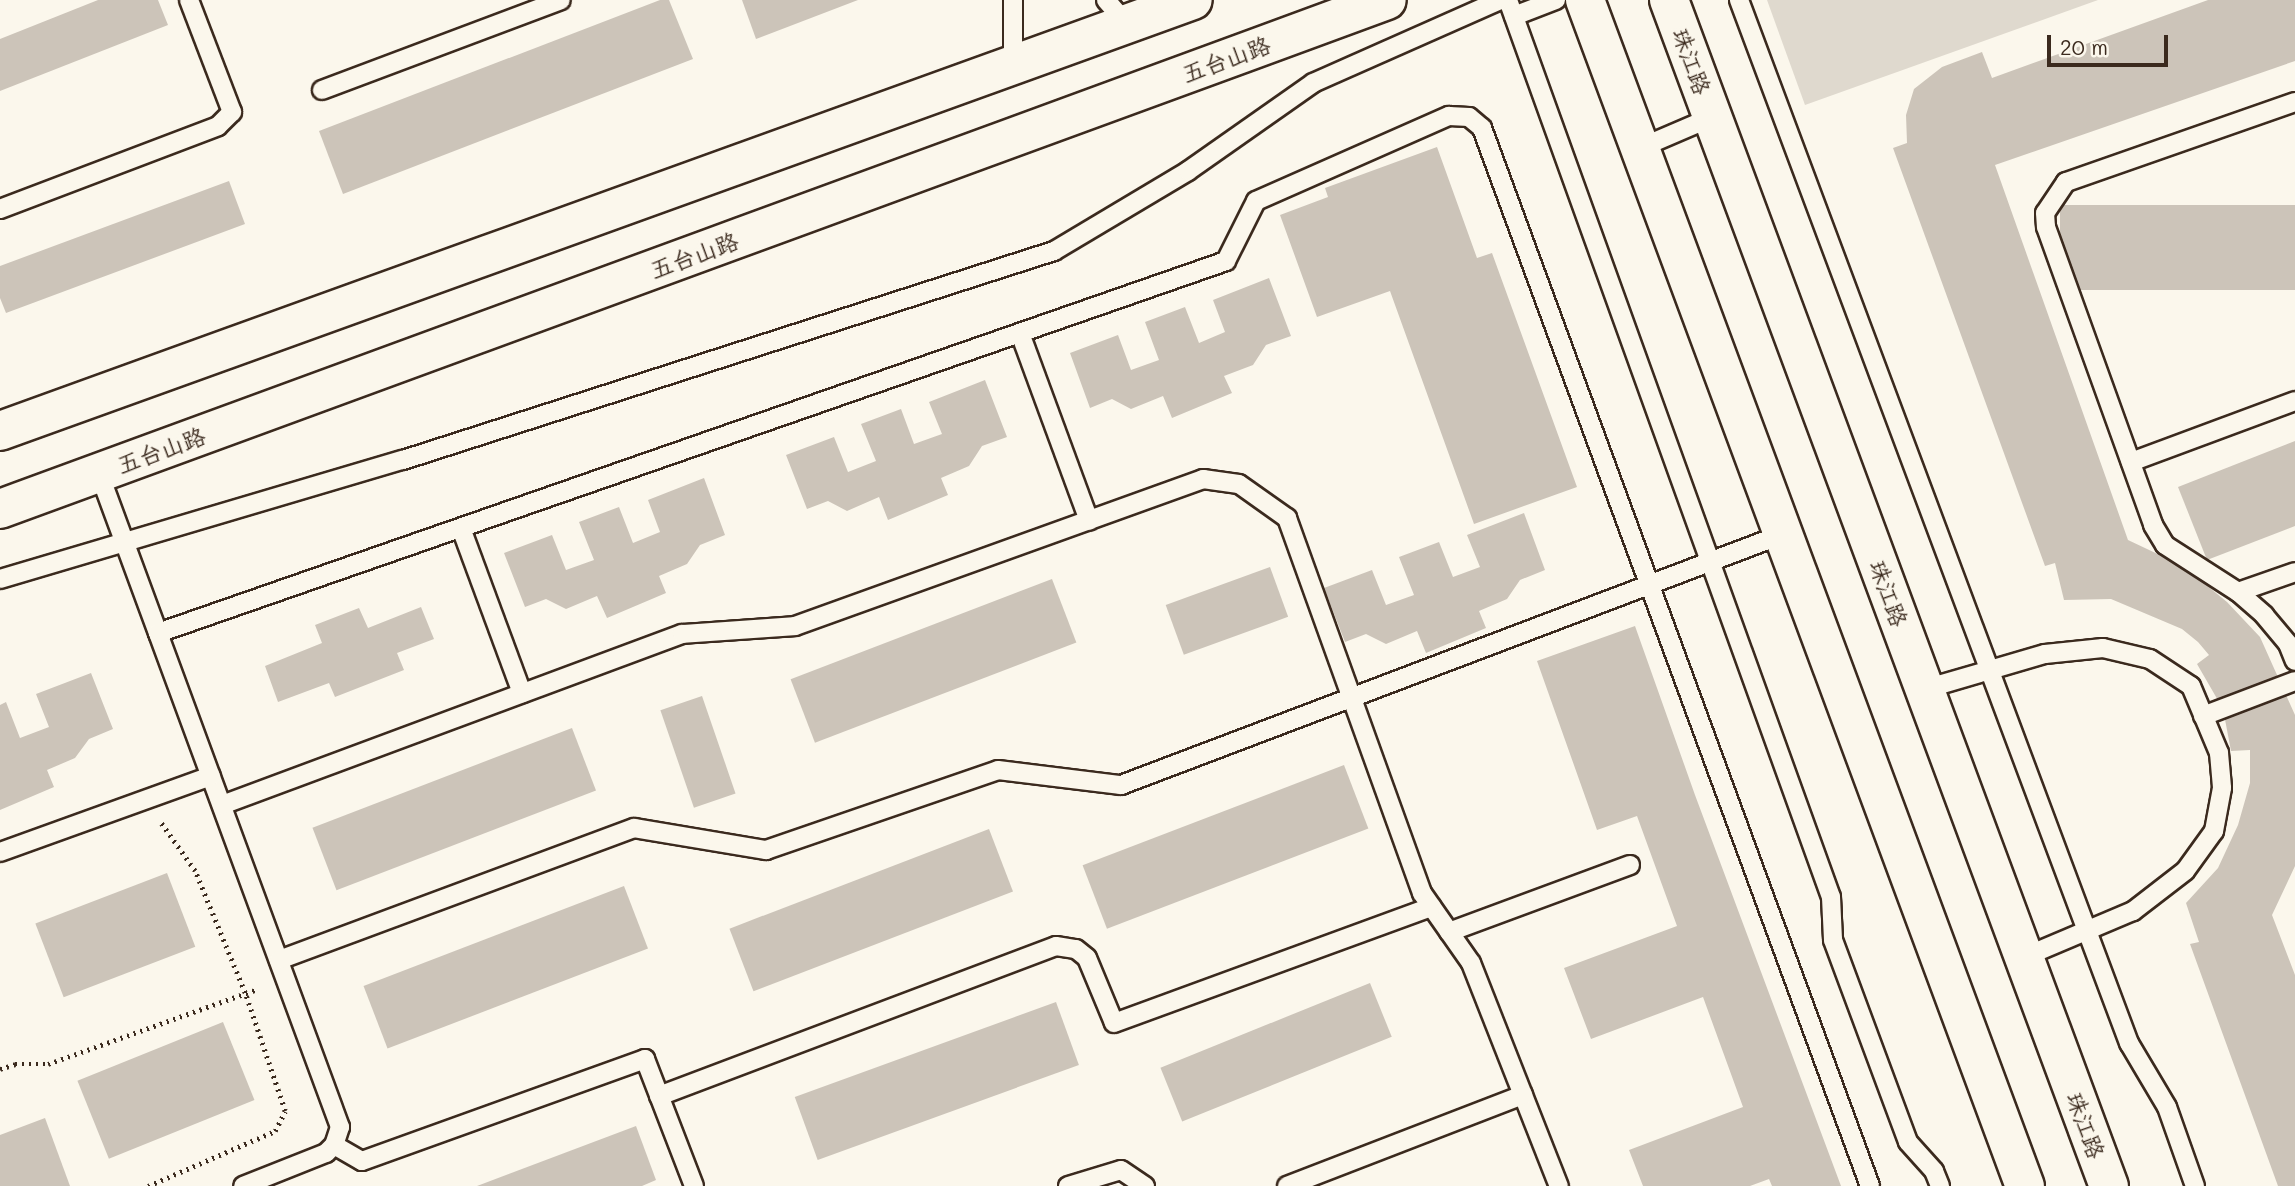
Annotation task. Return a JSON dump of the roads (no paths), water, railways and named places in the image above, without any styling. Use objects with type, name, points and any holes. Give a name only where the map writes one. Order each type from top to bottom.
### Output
[{"type":"main road","points":[[0,431],[1013,65],[1117,12],[1194,0]]},
{"type":"main road","name":"五台山路","points":[[0,509],[1387,0]]},
{"type":"main road","points":[[1585,0],[2025,1186]]},
{"type":"main road","name":"珠江路","points":[[1669,0],[2109,1186]]},
{"type":"lane","points":[[0,209],[218,126],[232,112],[189,0]]},
{"type":"lane","points":[[322,90],[561,0]]},
{"type":"lane","points":[[1013,0],[1013,65]]},
{"type":"lane","points":[[0,579],[124,540],[403,460],[1054,251],[1188,171],[1313,83],[1500,0]]},
{"type":"lane","points":[[1556,0],[1511,8],[1831,897],[1838,953],[1908,1142],[1934,1171],[1940,1186]]},
{"type":"lane","points":[[1739,0],[2129,1043],[2167,1107],[2195,1186]]},
{"type":"lane","points":[[2295,102],[2066,182],[2052,196],[2046,227],[2131,462],[2165,545],[2238,592],[2288,644],[2295,661]]},
{"type":"lane","points":[[158,634],[1226,261],[1256,201],[1449,116],[1469,117],[1482,128],[1870,1186]]},
{"type":"lane","points":[[1640,148],[1712,117]]},
{"type":"lane","points":[[1020,333],[1089,521]]},
{"type":"lane","points":[[2131,462],[2295,401]]},
{"type":"lane","points":[[99,473],[340,1126],[334,1145],[326,1153],[243,1186]]},
{"type":"lane","points":[[222,805],[682,634],[795,626],[1203,479],[1239,484],[1287,518],[1422,893],[1471,964],[1559,1186]]},
{"type":"lane","points":[[461,528],[522,693]]},
{"type":"lane","points":[[279,960],[634,828],[766,850],[998,770],[1121,785],[1783,534]]},
{"type":"lane","points":[[2238,592],[2295,572]]},
{"type":"lane","points":[[1925,689],[1988,668],[2045,654],[2103,648],[2150,659],[2191,686],[2219,753],[2222,788],[2214,831],[2185,871],[2133,911],[2024,957]]},
{"type":"lane","points":[[2203,716],[2295,681]]},
{"type":"lane","points":[[0,852],[211,776]]},
{"type":"lane","points":[[1449,932],[1630,865]]},
{"type":"lane","points":[[659,1096],[1056,946],[1076,950],[1087,958],[1114,1023],[1431,907]]},
{"type":"lane","points":[[334,1145],[362,1161],[645,1059],[694,1186]]},
{"type":"lane","points":[[1287,1186],[1523,1095]]},
{"type":"lane","points":[[1068,1186],[1121,1170],[1145,1186]]}]
